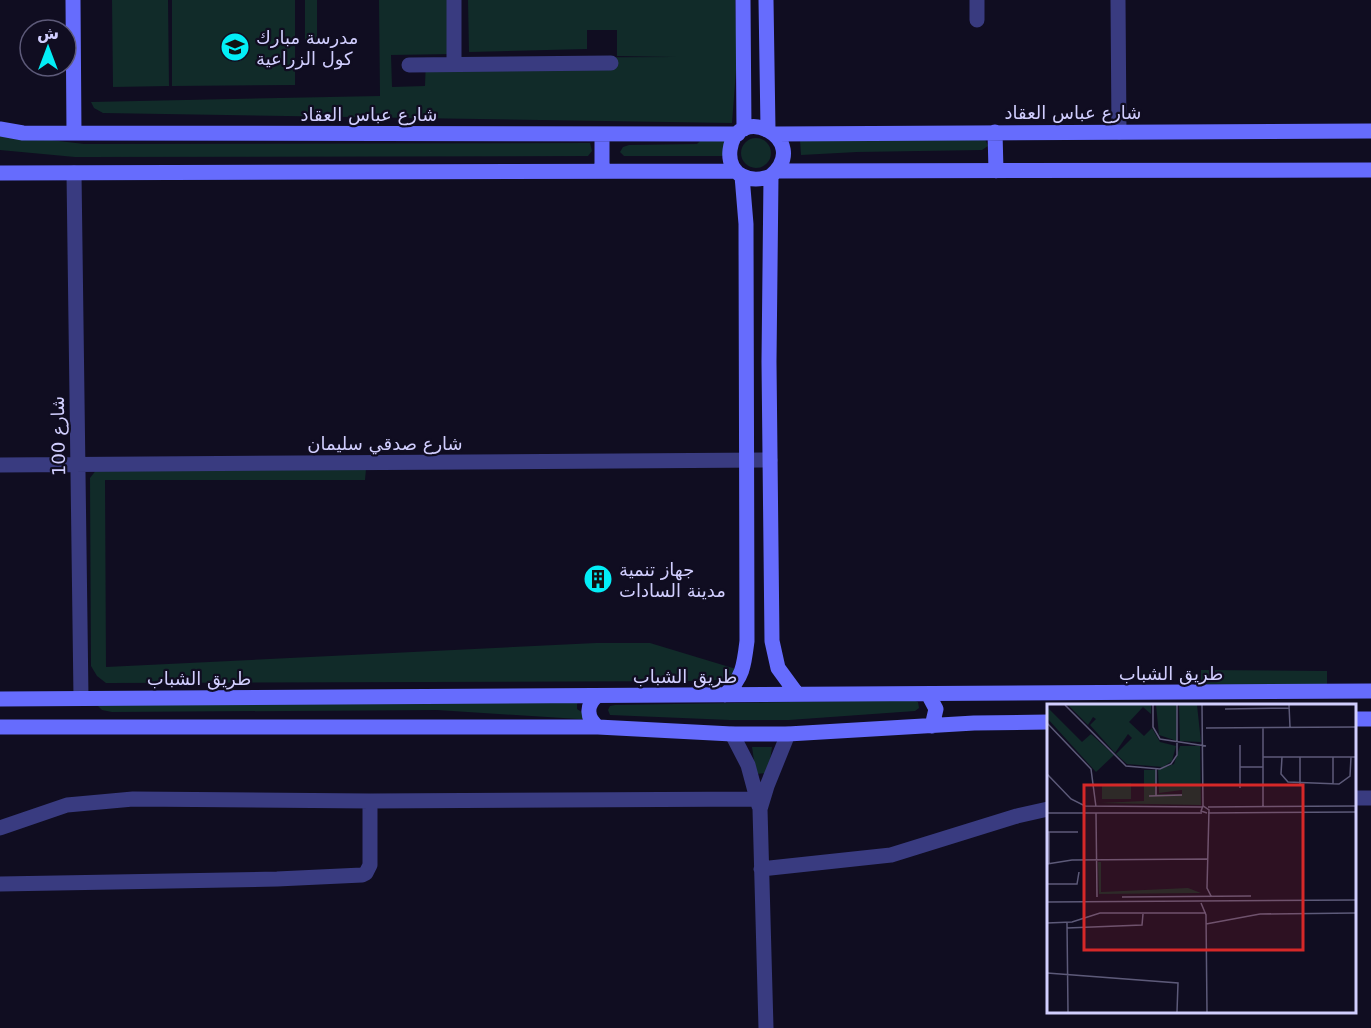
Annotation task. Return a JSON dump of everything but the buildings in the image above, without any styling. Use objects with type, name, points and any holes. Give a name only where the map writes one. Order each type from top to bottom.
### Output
[{"type":"main road","points":[[73,0],[74,133]]},
{"type":"main road","points":[[724,695],[744,669],[747,641],[746,224],[739,173],[729,156],[730,148],[741,131],[743,0]]},
{"type":"main road","points":[[766,0],[771,131]]},
{"type":"main road","points":[[0,173],[602,171],[739,173],[751,180],[762,180],[774,173],[782,162],[781,142],[771,131],[756,126],[741,131]]},
{"type":"main road","name":"شارع عباس العقاد","points":[[0,129],[23,133],[602,134],[741,131]]},
{"type":"main road","name":"شارع عباس العقاد","points":[[771,131],[1371,130]]},
{"type":"main road","points":[[995,132],[996,171]]},
{"type":"main road","points":[[602,134],[602,171]]},
{"type":"main road","points":[[774,173],[1371,170]]},
{"type":"main road","points":[[774,173],[769,362],[772,641],[778,668],[797,694]]},
{"type":"main road","points":[[746,362],[769,362]]},
{"type":"main road","points":[[747,641],[758,645],[767,645],[772,641]]},
{"type":"main road","name":"طريق الشباب","points":[[0,699],[1371,691]]},
{"type":"main road","points":[[928,694],[936,709],[932,726]]},
{"type":"main road","points":[[597,696],[590,703],[588,712],[591,721],[598,727]]},
{"type":"main road","points":[[0,726],[598,727],[732,734],[788,734],[975,723],[1047,722]]},
{"type":"street","points":[[454,0],[454,64]]},
{"type":"street","points":[[977,0],[977,20]]},
{"type":"street","points":[[1118,0],[1119,132]]},
{"type":"street","points":[[409,65],[611,63]]},
{"type":"street","name":"شارع 100","points":[[74,173],[81,698]]},
{"type":"street","name":"شارع صدقي سليمان","points":[[0,465],[770,460]]},
{"type":"street","points":[[732,734],[747,765],[760,803],[766,1028]]},
{"type":"street","points":[[760,803],[788,734]]},
{"type":"street","points":[[0,828],[67,805],[101,800],[760,803]]},
{"type":"street","points":[[0,884],[277,879],[362,875],[366,873],[370,865],[370,801]]},
{"type":"street","points":[[761,869],[891,855],[1017,816],[1047,809]]},
{"type":"green space","points":[[112,0],[168,0],[169,86],[113,87]]},
{"type":"green space","points":[[172,0],[295,0],[295,85],[172,86]]},
{"type":"green space","points":[[305,0],[317,0],[317,43],[305,43]]},
{"type":"green space","points":[[379,0],[453,0],[454,54],[391,55],[392,87],[425,86],[426,58],[676,57],[617,56],[617,30],[587,30],[587,49],[469,52],[468,0],[735,0],[737,58],[732,123],[103,113],[94,108],[91,102],[380,96]]},
{"type":"green space","points":[[0,134],[84,144],[590,143],[592,151],[588,156],[75,157],[0,150]]},
{"type":"green space","points":[[756,138],[767,142],[771,153],[767,164],[756,168],[745,164],[741,153],[745,142]]},
{"type":"green space","points":[[725,139],[726,156],[624,156],[620,152],[623,147],[629,145],[697,144],[700,141]]},
{"type":"green space","points":[[985,139],[988,146],[982,150],[801,155],[800,140]]},
{"type":"green space","points":[[97,469],[366,469],[365,480],[105,480],[106,667],[596,643],[650,643],[736,669],[735,673],[726,679],[705,681],[106,683],[97,676],[91,666],[90,478]]},
{"type":"green space","points":[[1201,670],[1327,671],[1327,686],[1201,684]]},
{"type":"green space","points":[[580,700],[577,709],[594,720],[437,710],[112,712],[102,710],[98,706],[0,706]]},
{"type":"green space","points":[[913,700],[918,702],[919,708],[915,711],[789,720],[610,715],[608,710],[610,706],[615,705]]},
{"type":"green space","points":[[752,747],[772,747],[768,773],[756,774]]},
{"type":"place","name":"مدرسة مبارك كول الزراعية","points":[[235,47]]},
{"type":"place","name":"جهاز تنمية مدينة السادات","points":[[598,579]]}]
